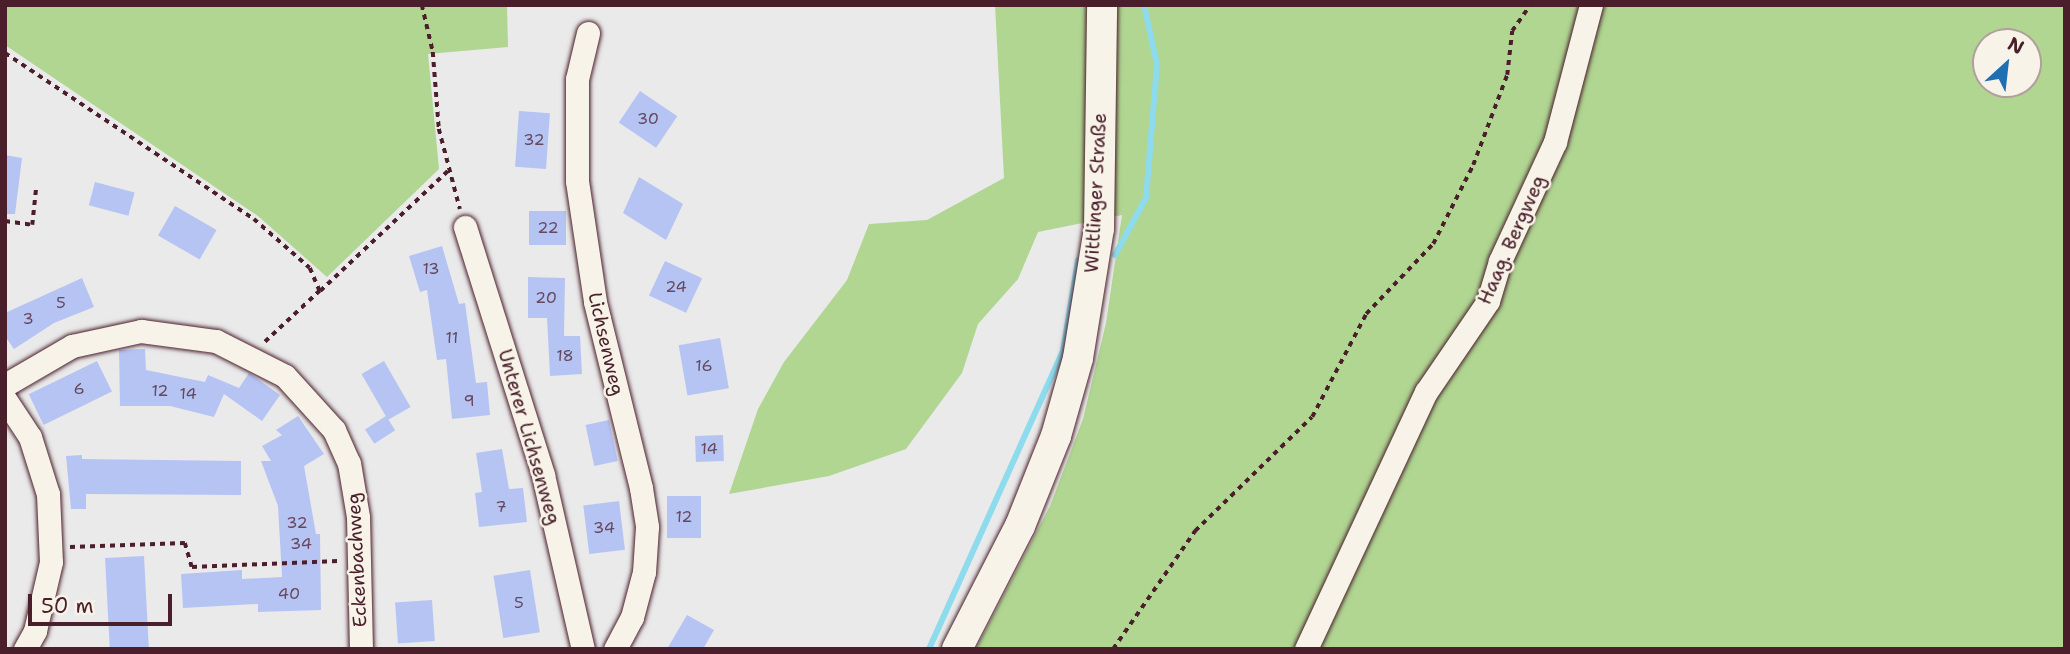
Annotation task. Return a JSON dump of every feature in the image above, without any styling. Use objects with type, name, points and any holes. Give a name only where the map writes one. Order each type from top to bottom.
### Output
[{"type":"street","name":"Wittlinger Straße","points":[[957,649],[1020,526],[1056,436],[1078,358],[1099,229],[1102,5]]},
{"type":"street","name":"Haag. Bergweg","points":[[1307,649],[1426,392],[1488,301],[1500,261],[1555,142],[1591,5]]},
{"type":"street","name":"Lichsenweg","points":[[588,33],[577,79],[578,194],[595,302],[647,527],[644,572],[632,617],[615,649]]},
{"type":"street","name":"Unterer Lichsenweg","points":[[465,227],[542,475],[583,649]]},
{"type":"street","name":"Eckenbachweg","points":[[5,385],[72,346],[105,336],[176,333],[253,356],[285,376],[334,430],[349,463],[358,517],[361,649]]},
{"type":"street","points":[[5,399],[30,437],[48,494],[51,547],[35,631],[25,649]]},
{"type":"path","points":[[422,5],[449,170],[465,227]]},
{"type":"path","points":[[1113,649],[1195,531],[1312,417],[1366,314],[1433,244],[1473,165],[1507,75],[1512,32],[1530,5]]},
{"type":"path","points":[[5,53],[254,219],[310,268],[320,291]]},
{"type":"path","points":[[253,356],[449,170]]},
{"type":"path","points":[[5,221],[32,225],[36,189]]},
{"type":"path","points":[[51,547],[185,542],[192,567],[359,560]]},
{"type":"green space","points":[[5,5],[507,5],[508,47],[428,54],[439,169],[327,277],[258,216],[5,45]]},
{"type":"green space","points":[[995,5],[2065,5],[2065,649],[976,649],[1050,506],[1083,419],[1106,323],[1122,215],[1038,232],[1018,279],[978,324],[962,373],[906,449],[829,476],[729,494],[758,409],[784,362],[847,280],[869,224],[927,220],[1004,178]]},
{"type":"building","points":[[640,91],[677,116],[656,148],[619,123]]},
{"type":"building","points":[[519,111],[550,113],[546,169],[515,167]]},
{"type":"building","points":[[5,155],[22,158],[15,214],[5,214]]},
{"type":"building","points":[[639,177],[683,204],[666,240],[623,213]]},
{"type":"building","points":[[95,182],[135,193],[128,216],[89,205]]},
{"type":"building","points":[[175,206],[217,230],[200,259],[158,235]]},
{"type":"building","points":[[529,211],[566,211],[566,245],[529,245]]},
{"type":"building","points":[[442,246],[459,304],[465,303],[476,383],[487,382],[490,415],[452,419],[446,359],[437,360],[427,290],[420,292],[409,256]]},
{"type":"building","points":[[665,261],[702,278],[686,313],[649,295]]},
{"type":"building","points":[[528,277],[565,278],[564,336],[580,336],[582,374],[550,376],[547,318],[528,318]]},
{"type":"building","points":[[82,278],[94,307],[54,323],[14,349],[5,336],[5,313]]},
{"type":"building","points":[[720,338],[729,388],[687,396],[679,345]]},
{"type":"building","points":[[145,349],[146,370],[205,382],[208,375],[239,388],[249,373],[280,395],[262,421],[224,394],[214,417],[170,406],[120,406],[119,350]]},
{"type":"building","points":[[97,361],[112,392],[44,425],[29,394]]},
{"type":"building","points":[[384,361],[410,407],[388,420],[361,374]]},
{"type":"building","points":[[298,416],[324,454],[304,466],[316,534],[320,534],[321,610],[258,612],[258,604],[183,608],[181,574],[242,570],[242,579],[282,577],[278,506],[261,461],[271,461],[262,446],[282,435],[276,430]]},
{"type":"building","points":[[386,416],[395,430],[374,444],[365,430]]},
{"type":"building","points":[[609,420],[618,461],[594,466],[586,425]]},
{"type":"building","points":[[723,435],[724,461],[696,462],[695,436]]},
{"type":"building","points":[[502,449],[509,489],[523,488],[527,522],[479,527],[475,493],[482,492],[476,453]]},
{"type":"building","points":[[82,455],[82,459],[241,461],[241,495],[86,494],[86,509],[71,509],[66,456]]},
{"type":"building","points":[[667,496],[701,496],[701,538],[667,538]]},
{"type":"building","points":[[619,501],[625,550],[589,554],[583,505]]},
{"type":"building","points":[[144,556],[149,649],[110,649],[105,558]]},
{"type":"building","points":[[530,570],[540,632],[503,638],[493,576]]},
{"type":"building","points":[[432,600],[435,641],[398,643],[395,603]]},
{"type":"building","points":[[687,615],[714,630],[703,649],[667,649]]},
{"type":"waterway","points":[[1115,255],[1146,198],[1157,65],[1144,5]]},
{"type":"waterway","points":[[929,649],[1063,351],[1078,260]]}]
